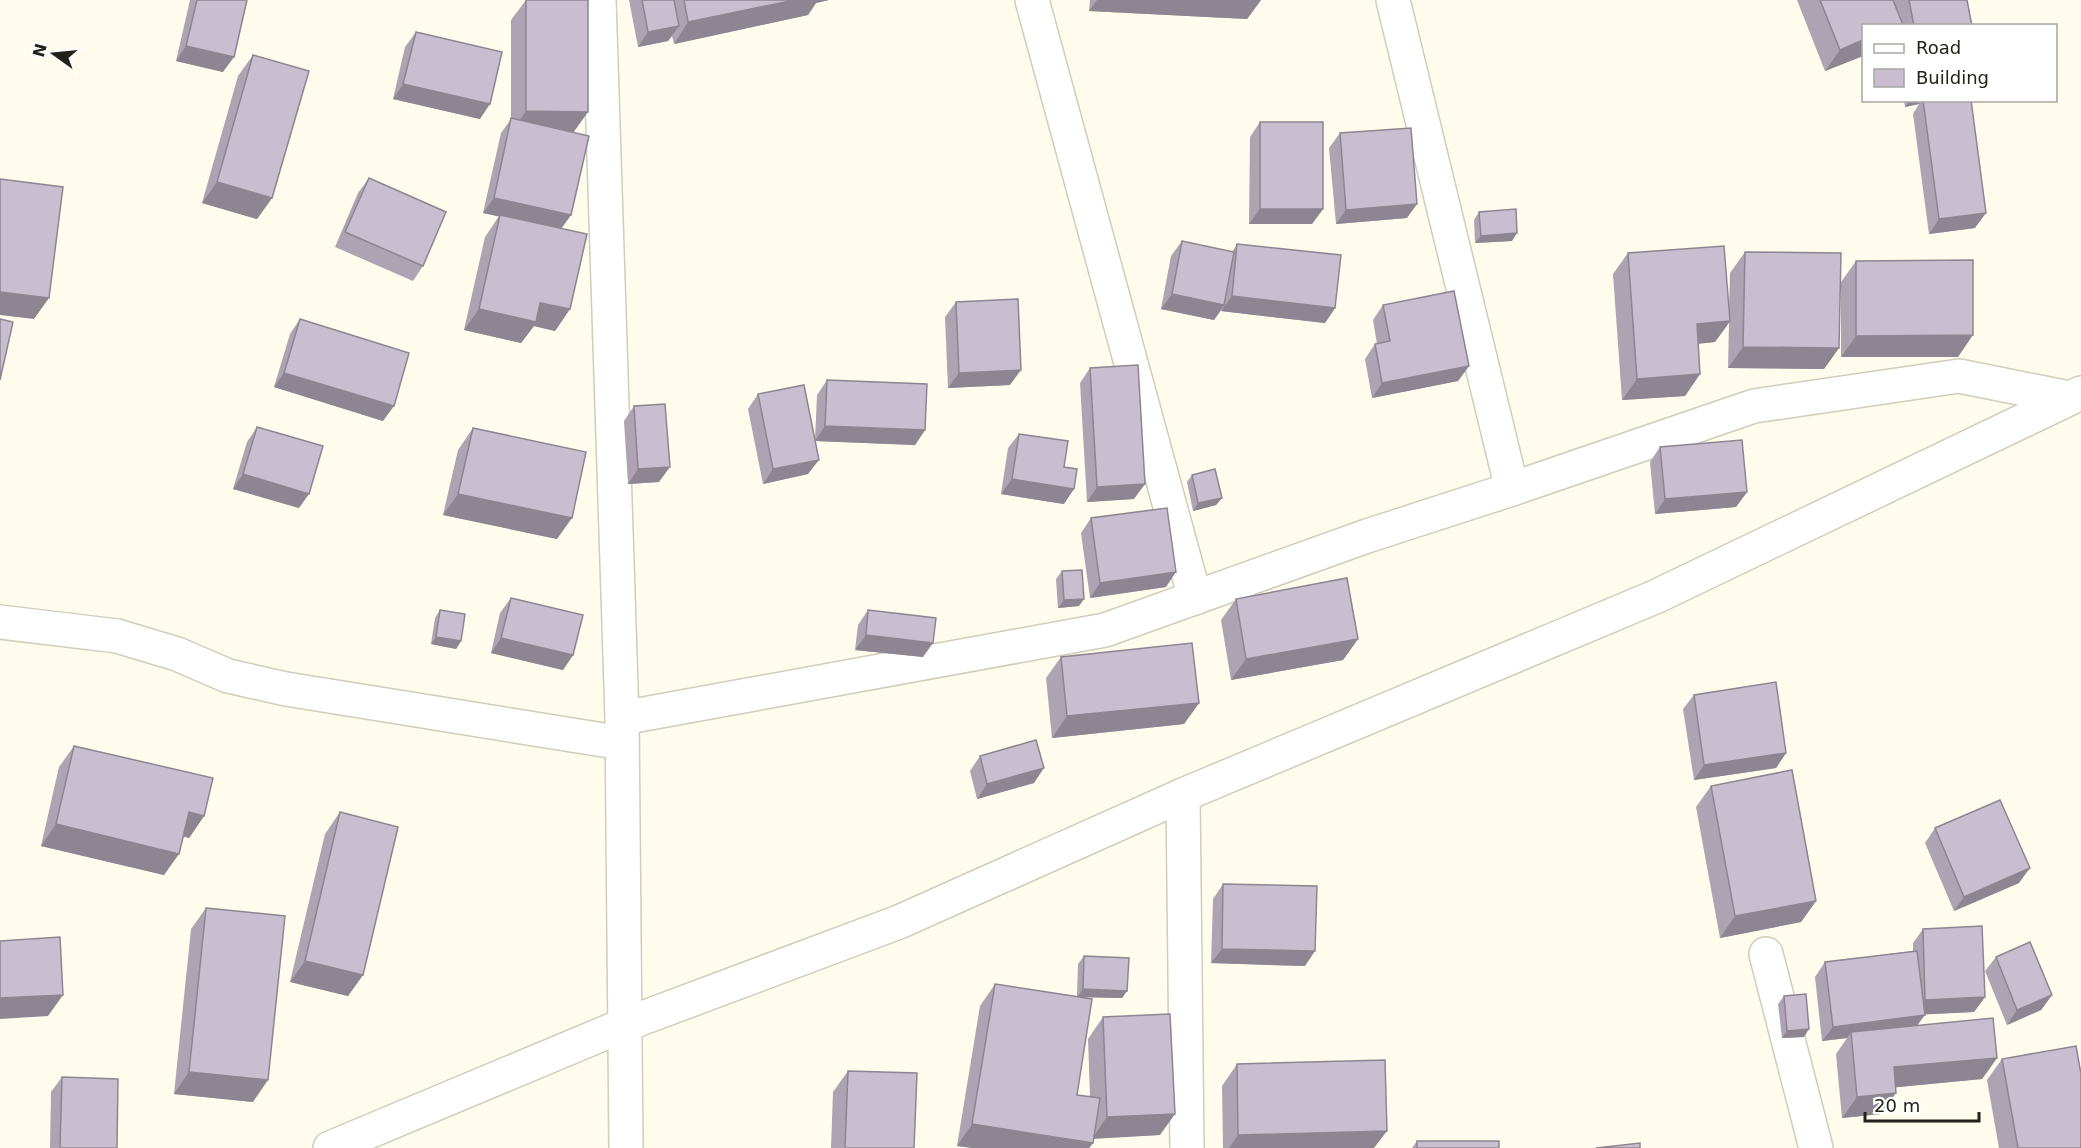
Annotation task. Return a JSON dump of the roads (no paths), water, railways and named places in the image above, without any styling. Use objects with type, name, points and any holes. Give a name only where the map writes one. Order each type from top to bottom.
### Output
[{"type":"street","points":[[599,0],[622,731],[626,1148]]},
{"type":"street","points":[[1032,0],[1195,598]]},
{"type":"street","points":[[1393,0],[1512,489]]},
{"type":"street","points":[[0,622],[117,636],[177,654],[228,676],[286,689],[622,731],[1105,630],[1367,536],[1754,406],[1959,376],[2075,396]]},
{"type":"street","points":[[330,1148],[624,1025],[899,922],[1183,795],[1654,597],[2075,396]]},
{"type":"street","points":[[1183,795],[1187,1148]]},
{"type":"street","points":[[1766,954],[1816,1148]]}]
